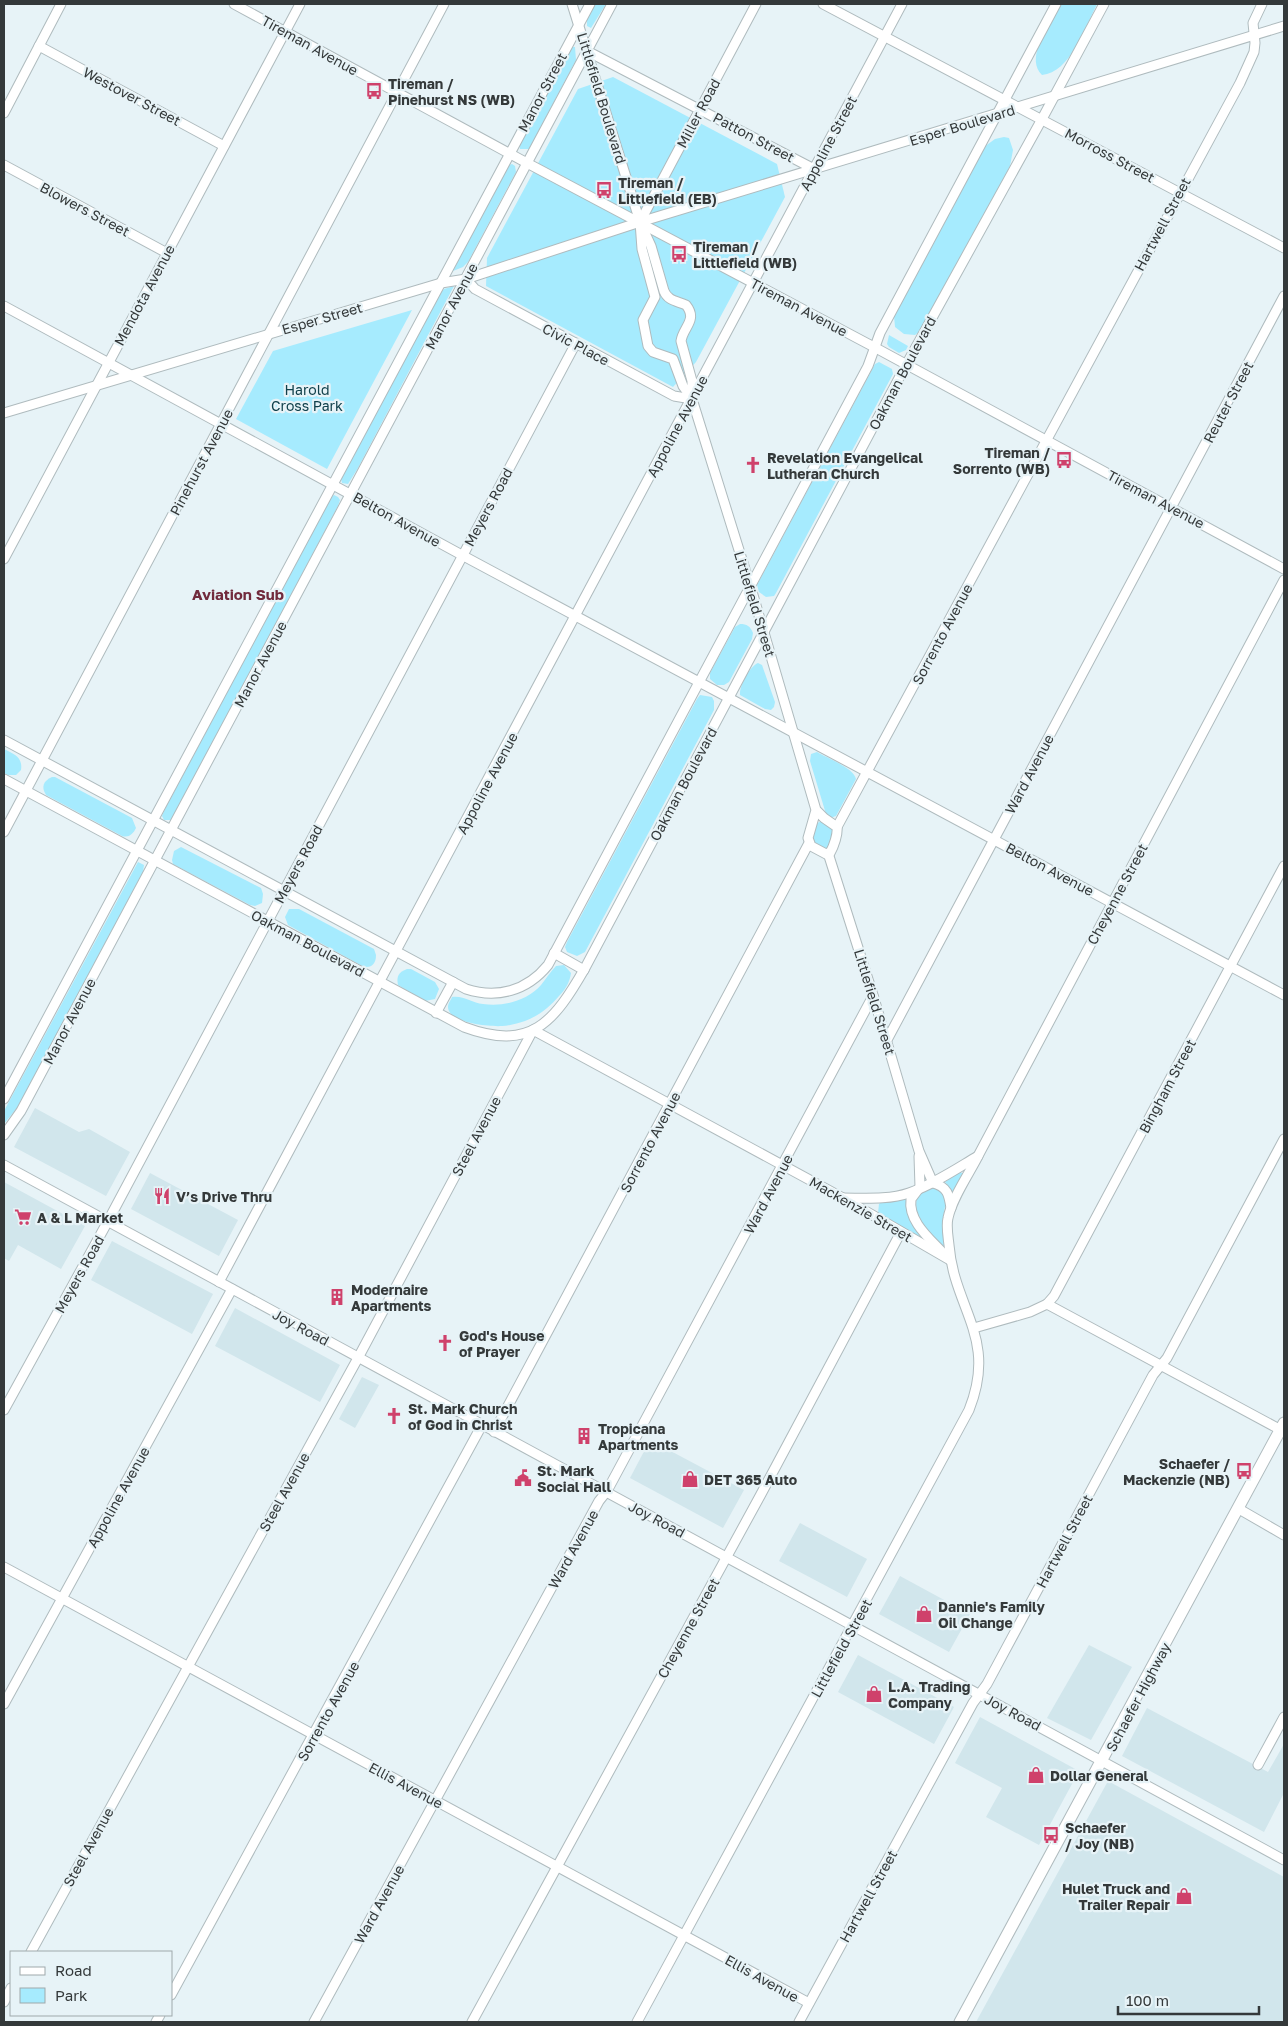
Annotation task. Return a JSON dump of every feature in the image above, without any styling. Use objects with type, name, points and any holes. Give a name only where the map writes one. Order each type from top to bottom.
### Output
[{"type":"main road","name":"Schaefer Highway","points":[[960,2022],[1103,1761],[1282,1427]]},
{"type":"street","points":[[4,113],[61,4]]},
{"type":"street","name":"Tireman Avenue","points":[[234,4],[1284,569]]},
{"type":"street","name":"Mendota Avenue","points":[[4,559],[300,4]]},
{"type":"street","name":"Pinehurst Avenue","points":[[4,832],[444,4]]},
{"type":"street","name":"Littlefield Boulevard","points":[[572,4],[640,222]]},
{"type":"street","name":"Manor Street","points":[[510,154],[590,4]]},
{"type":"street","name":"Manor Street","points":[[527,163],[612,4]]},
{"type":"street","name":"Miller Road","points":[[640,222],[756,4]]},
{"type":"street","points":[[823,4],[1006,99]]},
{"type":"street","name":"Appoline Street","points":[[753,283],[902,4]]},
{"type":"street","points":[[4,740],[453,982],[479,993],[495,994],[508,992],[525,985],[548,965],[554,954],[868,366],[880,333],[1056,4]]},
{"type":"street","name":"Oakman Boulevard","points":[[4,779],[464,1027],[490,1036],[512,1036],[533,1030],[546,1023],[558,1011],[584,970],[906,365],[1104,4]]},
{"type":"street","name":"Hartwell Street","points":[[1046,440],[1240,82],[1254,52],[1253,23],[1262,4]]},
{"type":"street","name":"Esper Boulevard","points":[[640,222],[1054,98],[1284,26]]},
{"type":"street","name":"Westover Street","points":[[40,46],[224,146]]},
{"type":"street","name":"Patton Street","points":[[587,51],[814,169]]},
{"type":"street","name":"Morross Street","points":[[1006,99],[1284,248]]},
{"type":"street","name":"Manor Avenue","points":[[4,1099],[510,154]]},
{"type":"street","name":"Manor Avenue","points":[[4,1135],[21,1111],[527,163]]},
{"type":"street","name":"Blowers Street","points":[[4,165],[167,253]]},
{"type":"street","name":"Esper Street","points":[[4,413],[441,283],[466,279],[640,222]]},
{"type":"street","name":"Littlefield Street","points":[[640,222],[642,250],[655,297],[643,320],[648,346],[654,352],[673,359],[683,386],[692,399]]},
{"type":"street","name":"Littlefield Street","points":[[640,222],[651,246],[665,294],[673,301],[686,305],[691,313],[690,323],[681,341],[692,380],[692,399],[764,632],[816,810]]},
{"type":"street","name":"Civic Place","points":[[466,279],[476,289],[674,396],[692,399]]},
{"type":"street","name":"Appoline Avenue","points":[[219,1282],[381,983],[753,283]]},
{"type":"street","name":"Reuter Street","points":[[1172,508],[1284,296]]},
{"type":"street","name":"Belton Avenue","points":[[4,306],[576,616],[793,730],[1284,995]]},
{"type":"street","name":"Meyers Road","points":[[4,1410],[108,1221],[576,343]]},
{"type":"street","name":"Sorrento Avenue","points":[[828,853],[833,846],[838,827],[1046,440]]},
{"type":"street","name":"Ward Avenue","points":[[887,1040],[1172,508]]},
{"type":"street","name":"Cheyenne Street","points":[[951,1208],[1284,580]]},
{"type":"street","points":[[816,810],[838,827]]},
{"type":"street","name":"Sorrento Avenue","points":[[494,1432],[807,847],[816,810]]},
{"type":"street","points":[[807,847],[828,853]]},
{"type":"street","name":"Littlefield Street","points":[[637,2022],[854,1626],[969,1410],[978,1385],[979,1349],[974,1328],[950,1260],[948,1220],[951,1208],[949,1193],[945,1188],[933,1183],[919,1151],[887,1040],[828,853]]},
{"type":"street","name":"Bingham Street","points":[[1047,1304],[1054,1296],[1284,866]]},
{"type":"street","points":[[554,954],[584,970]]},
{"type":"street","points":[[436,1012],[453,982]]},
{"type":"street","name":"Ward Avenue","points":[[314,2022],[599,1501],[607,1492],[873,996]]},
{"type":"street","name":"Mackenzie Street","points":[[533,1030],[843,1198],[950,1260]]},
{"type":"street","name":"Steel Avenue","points":[[32,1951],[358,1358],[533,1030]]},
{"type":"street","name":"Hartwell Street","points":[[799,2022],[973,1704],[987,1684],[1153,1375],[1168,1358],[1284,1139]]},
{"type":"street","name":"Littlefield Street","points":[[919,1151],[920,1187],[911,1199],[912,1214],[924,1232],[950,1260]]},
{"type":"street","points":[[843,1198],[896,1196],[909,1193],[933,1183],[978,1156]]},
{"type":"street","name":"Joy Road","points":[[4,1164],[1284,1860]]},
{"type":"street","name":"Cheyenne Street","points":[[472,2022],[727,1556],[901,1232]]},
{"type":"street","name":"Appoline Avenue","points":[[4,1704],[232,1289]]},
{"type":"street","points":[[974,1328],[1030,1312],[1047,1304],[1160,1366],[1282,1427]]},
{"type":"street","name":"Sorrento Avenue","points":[[172,1993],[482,1425]]},
{"type":"street","points":[[1239,1509],[1284,1535]]},
{"type":"street","name":"Ellis Avenue","points":[[4,1567],[809,2003]]},
{"type":"street","points":[[1258,1765],[1284,1717]]},
{"type":"street","points":[[4,2002],[10,1990]]},
{"type":"shaded area","points":[[35,1108],[79,1132],[89,1129],[130,1152],[106,1196],[14,1147]]},
{"type":"shaded area","points":[[150,1173],[238,1220],[219,1256],[131,1209]]},
{"type":"shaded area","points":[[4,1182],[85,1226],[61,1269],[18,1245],[9,1261],[4,1258]]},
{"type":"shaded area","points":[[112,1241],[213,1294],[192,1334],[91,1280]]},
{"type":"shaded area","points":[[235,1308],[340,1365],[320,1402],[215,1346]]},
{"type":"shaded area","points":[[362,1377],[379,1385],[355,1428],[339,1419]]},
{"type":"shaded area","points":[[650,1440],[744,1490],[723,1528],[630,1478]]},
{"type":"shaded area","points":[[800,1523],[867,1559],[847,1597],[779,1561]]},
{"type":"shaded area","points":[[900,1576],[970,1614],[949,1652],[879,1614]]},
{"type":"shaded area","points":[[1089,1645],[1132,1667],[1091,1740],[1047,1718]]},
{"type":"shaded area","points":[[858,1655],[954,1707],[934,1744],[838,1692]]},
{"type":"shaded area","points":[[1147,1708],[1268,1772],[1284,1744],[1284,1793],[1264,1832],[1122,1756]]},
{"type":"shaded area","points":[[980,1717],[1079,1771],[1039,1845],[986,1817],[1002,1788],[955,1763]]},
{"type":"shaded area","points":[[1108,1781],[1284,1877],[1284,2022],[976,2022]]},
{"type":"green space","points":[[594,4],[606,4],[591,28],[587,26],[587,18]]},
{"type":"green space","points":[[1061,4],[1097,4],[1082,36],[1069,57],[1052,72],[1042,75],[1036,65],[1038,47]]},
{"type":"green space","points":[[572,47],[575,47],[576,60],[529,149],[520,149],[519,144]]},
{"type":"green space","points":[[613,77],[777,164],[785,197],[696,362],[673,387],[486,286],[487,258],[578,89]]},
{"type":"green space","points":[[1009,138],[1013,150],[1010,166],[923,329],[915,335],[904,334],[895,327],[894,316],[984,147],[995,139]]},
{"type":"green space","points":[[512,164],[515,166],[516,172],[468,262],[463,267],[453,271],[507,166]]},
{"type":"green space","points":[[454,286],[358,468],[348,484],[342,483],[341,479],[438,296],[444,289]]},
{"type":"green space","name":"Harold Cross Park","points":[[412,310],[327,469],[236,419],[273,351]]},
{"type":"green space","points":[[889,335],[908,346],[906,350],[899,353],[889,347],[887,344]]},
{"type":"green space","points":[[879,362],[892,369],[893,374],[776,593],[774,596],[766,597],[759,592],[757,585],[875,364]]},
{"type":"green space","points":[[334,495],[340,500],[338,506],[177,811],[171,820],[164,820],[162,816],[164,811],[330,498]]},
{"type":"green space","points":[[740,624],[746,625],[751,629],[753,633],[752,639],[729,682],[724,685],[717,685],[710,679],[710,673],[735,627]]},
{"type":"green space","points":[[758,663],[762,665],[775,702],[771,710],[765,709],[740,695],[745,677],[751,668]]},
{"type":"green space","points":[[700,695],[712,697],[714,710],[585,952],[577,956],[567,952],[565,947],[567,942]]},
{"type":"green space","points":[[4,749],[17,756],[21,762],[21,770],[16,775],[4,773]]},
{"type":"green space","points":[[817,752],[845,767],[856,779],[836,816],[830,818],[826,814],[810,761],[811,754]]},
{"type":"green space","points":[[52,777],[132,818],[135,830],[129,836],[122,836],[46,795],[44,784]]},
{"type":"green space","points":[[821,821],[832,826],[833,829],[831,842],[826,850],[815,844],[813,839],[816,824]]},
{"type":"green space","points":[[181,847],[261,888],[263,894],[262,903],[255,906],[250,905],[173,864],[174,851]]},
{"type":"green space","points":[[138,862],[144,865],[143,872],[20,1104],[4,1124],[4,1111]]},
{"type":"green space","points":[[289,909],[299,909],[374,949],[376,955],[375,962],[370,967],[364,967],[288,925],[285,917]]},
{"type":"green space","points":[[564,965],[571,973],[570,980],[565,988],[548,1007],[535,1017],[525,1021],[508,1026],[489,1026],[471,1023],[455,1017],[448,1007],[452,997],[460,997],[491,1005],[514,1002],[535,991],[556,966]]},
{"type":"green space","points":[[407,969],[411,969],[435,982],[439,989],[435,999],[425,1001],[398,985],[397,979],[399,975]]},
{"type":"green space","points":[[960,1172],[964,1174],[955,1195],[945,1182]]},
{"type":"green space","points":[[934,1187],[941,1190],[946,1201],[942,1223],[945,1246],[941,1246],[926,1229],[917,1209],[918,1195]]},
{"type":"green space","points":[[908,1198],[928,1243],[878,1213],[879,1204],[883,1201]]},
{"type":"place","name":"Tireman / Pinehurst NS (WB)","points":[[374,91]]},
{"type":"place","name":"Tireman / Littlefield (EB)","points":[[604,190]]},
{"type":"place","name":"Tireman / Littlefield (WB)","points":[[679,254]]},
{"type":"place","name":"Tireman / Sorrento (WB)","points":[[1064,460]]},
{"type":"place","name":"Revelation Evangelical Lutheran Church","points":[[753,465]]},
{"type":"place","name":"V’s Drive Thru","points":[[162,1196]]},
{"type":"place","name":"A & L Market","points":[[23,1217]]},
{"type":"place","name":"Modernaire Apartments","points":[[337,1297]]},
{"type":"place","name":"God's House of Prayer","points":[[445,1343]]},
{"type":"place","name":"St. Mark Church of God in Christ","points":[[394,1416]]},
{"type":"place","name":"Tropicana Apartments","points":[[584,1436]]},
{"type":"place","name":"Schaefer / Mackenzie (NB)","points":[[1244,1471]]},
{"type":"place","name":"St. Mark Social Hall","points":[[523,1478]]},
{"type":"place","name":"DET 365 Auto","points":[[690,1479]]},
{"type":"place","name":"Dannie's Family Oil Change","points":[[924,1614]]},
{"type":"place","name":"L.A. Trading Company","points":[[874,1694]]},
{"type":"place","name":"Dollar General","points":[[1036,1775]]},
{"type":"place","name":"Schaefer / Joy (NB)","points":[[1051,1835]]},
{"type":"place","name":"Hulet Truck and Trailer Repair","points":[[1184,1896]]},
{"type":"district","name":"Aviation Sub","points":[[238,594]]}]
